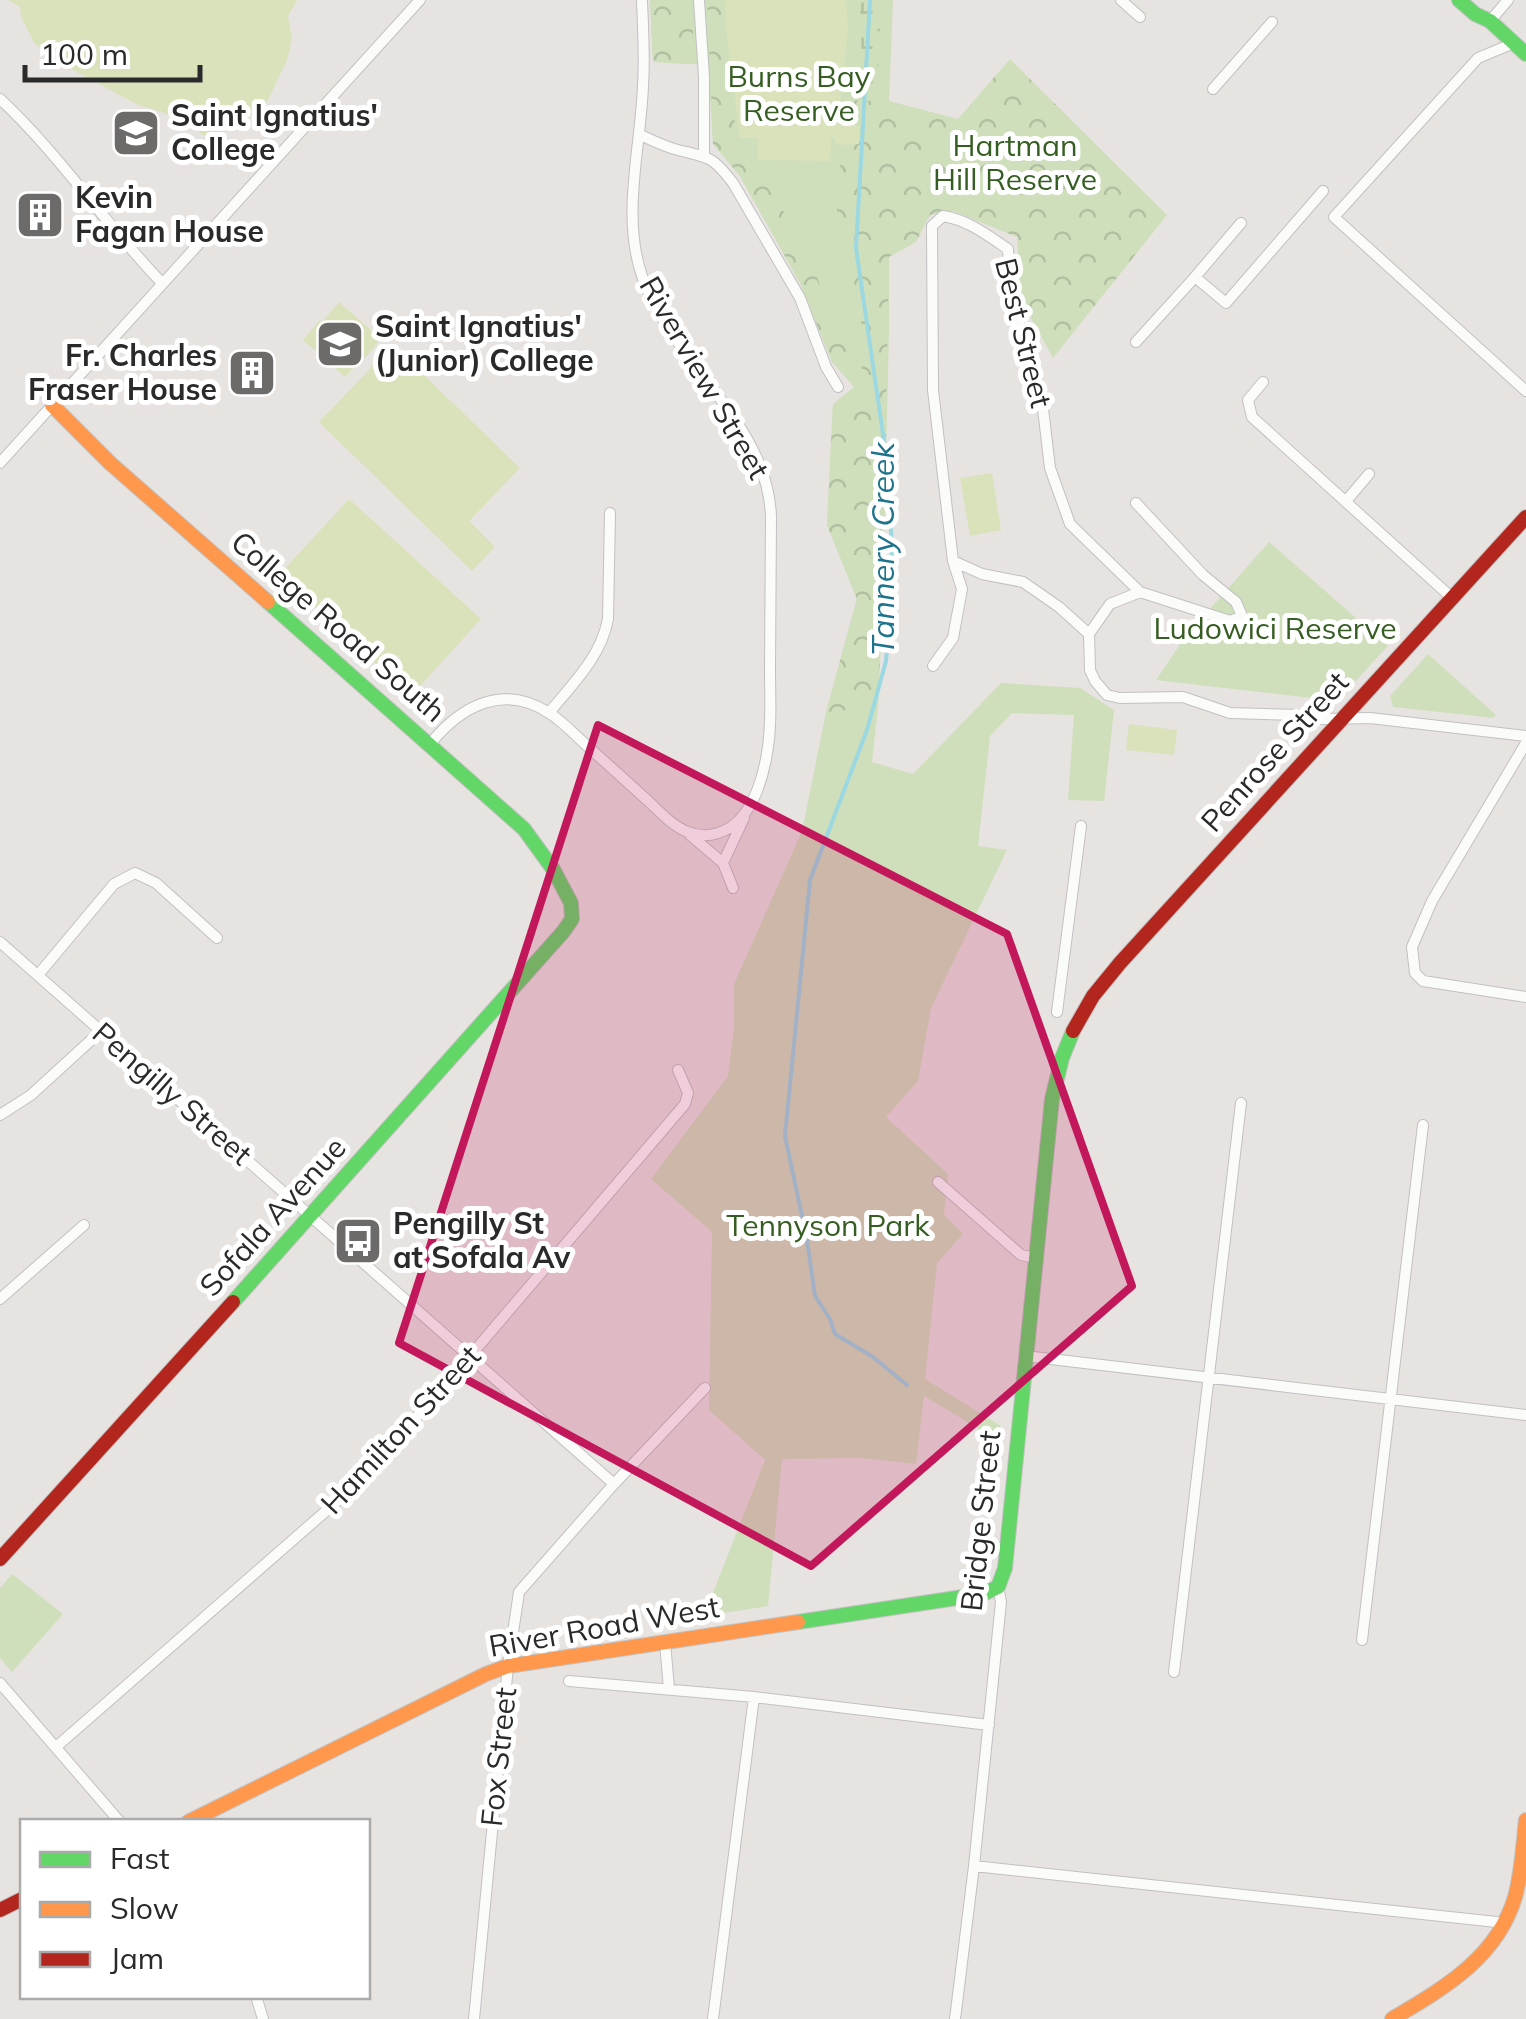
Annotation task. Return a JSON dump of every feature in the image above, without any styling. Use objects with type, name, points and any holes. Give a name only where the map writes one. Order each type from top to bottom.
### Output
[{"type":"main road","points":[[1459,0],[1474,14],[1490,21],[1526,54]]},
{"type":"main road","points":[[1477,0],[1490,21]]},
{"type":"main road","name":"College Road South","points":[[52,406],[100,454],[524,829],[572,903]]},
{"type":"main road","name":"Penrose Street","points":[[1072,1030],[1090,999],[1120,963],[1526,516]]},
{"type":"main road","name":"Sofala Avenue","points":[[0,1559],[312,1216],[568,926],[574,914],[572,903]]},
{"type":"main road","name":"Bridge Street","points":[[998,1587],[1005,1568],[1052,1100],[1072,1030]]},
{"type":"main road","name":"River Road West","points":[[194,1819],[508,1666],[983,1594],[998,1587]]},
{"type":"main road","points":[[1392,2019],[1446,1986],[1494,1943],[1506,1923],[1518,1884],[1526,1820]]},
{"type":"street","points":[[0,463],[420,0]]},
{"type":"street","name":"Riverview Street","points":[[642,0],[644,84],[633,241],[647,290],[664,321],[745,436],[768,488],[768,750],[757,790],[724,863]]},
{"type":"street","points":[[698,0],[704,74],[704,155]]},
{"type":"street","points":[[1121,0],[1140,17]]},
{"type":"street","points":[[1490,21],[1508,0]]},
{"type":"street","points":[[1213,89],[1272,22]]},
{"type":"street","points":[[1514,43],[1478,58],[1334,217],[1526,390]]},
{"type":"street","points":[[0,99],[30,126],[162,283]]},
{"type":"street","points":[[640,135],[704,155],[733,182],[800,298],[826,367],[838,387]]},
{"type":"street","points":[[1195,276],[1226,303],[1322,191]]},
{"type":"street","name":"Best Street","points":[[953,561],[933,390],[932,226],[943,216],[974,226],[1008,249],[1011,300],[1041,392],[1050,468],[1070,524],[1140,592],[1230,621],[1242,616],[1236,602],[1203,575],[1136,502]]},
{"type":"street","points":[[1136,342],[1241,223]]},
{"type":"street","points":[[1263,382],[1248,400],[1252,417],[1452,597]]},
{"type":"street","points":[[1346,502],[1369,474]]},
{"type":"street","points":[[549,713],[598,652],[605,634],[610,514]]},
{"type":"street","points":[[953,561],[982,574],[1024,582],[1089,634]]},
{"type":"street","points":[[933,666],[953,638],[962,589],[953,561]]},
{"type":"street","points":[[1140,592],[1110,604],[1089,634],[1090,670],[1107,695],[1182,698],[1230,712],[1321,719],[1370,718],[1526,739],[1432,901],[1412,947],[1415,973],[1422,981],[1526,996]]},
{"type":"street","points":[[430,744],[456,716],[480,703],[514,700],[549,713],[724,863],[732,888]]},
{"type":"street","points":[[686,831],[699,835],[720,833],[746,812]]},
{"type":"street","points":[[1057,1012],[1081,826]]},
{"type":"street","points":[[38,976],[114,884],[135,873],[156,883],[216,938]]},
{"type":"street","name":"Pengilly Street","points":[[0,942],[614,1484]]},
{"type":"street","points":[[0,1116],[31,1096],[101,1032]]},
{"type":"street","name":"Hamilton Street","points":[[56,1747],[350,1490],[385,1453],[686,1104],[688,1092],[678,1070]]},
{"type":"street","points":[[1174,1672],[1241,1103]]},
{"type":"street","points":[[1362,1640],[1424,1125]]},
{"type":"street","points":[[938,1182],[1021,1254],[1035,1258]]},
{"type":"street","points":[[0,1298],[84,1225]]},
{"type":"street","points":[[1025,1356],[1526,1414]]},
{"type":"street","name":"Fox Street","points":[[474,2019],[508,1666],[519,1592],[705,1388]]},
{"type":"street","name":"Bridge Street","points":[[955,2019],[989,1724],[1001,1602],[998,1587]]},
{"type":"street","points":[[665,1642],[669,1689]]},
{"type":"street","points":[[569,1681],[989,1724]]},
{"type":"street","points":[[0,1684],[117,1819]]},
{"type":"street","points":[[713,2019],[754,1697]]},
{"type":"street","points":[[974,1866],[1506,1923]]},
{"type":"highlighted area","points":[[598,725],[1007,934],[1132,1286],[811,1566],[399,1343]]},
{"type":"green space","points":[[8,0],[297,0],[288,16],[292,39],[287,60],[267,102],[242,123],[229,123],[218,143],[77,72],[35,44],[20,7]]},
{"type":"green space","name":"Tennyson Park","points":[[650,0],[893,0],[883,591],[872,762],[913,774],[1001,683],[1080,688],[1114,710],[1104,801],[1068,800],[1074,715],[1012,713],[990,736],[978,846],[1007,850],[931,1008],[918,1081],[886,1117],[948,1174],[944,1215],[963,1234],[937,1263],[925,1379],[1001,1426],[999,1441],[924,1396],[916,1464],[861,1458],[782,1459],[768,1606],[704,1616],[765,1460],[709,1410],[712,1232],[651,1179],[728,1076],[734,984],[802,831],[826,712],[857,599],[827,525],[833,404],[854,387],[832,362],[801,285],[740,176],[713,144],[708,65],[653,62]]},
{"type":"green space","points":[[650,0],[695,0],[691,64],[653,62]]},
{"type":"green space","points":[[707,0],[722,0],[737,146],[778,202],[808,254],[834,321],[848,341],[843,354],[830,357],[801,285],[740,176],[713,144]]},
{"type":"green space","name":"Burns Bay Reserve","points":[[726,0],[846,0],[848,29],[838,125],[859,125],[859,144],[835,145],[835,138],[831,138],[830,161],[758,160],[758,138],[740,138],[725,22]]},
{"type":"green space","points":[[860,0],[881,0],[877,101],[860,100]]},
{"type":"green space","name":"Hartman Hill Reserve","points":[[1010,59],[1167,215],[1053,358],[1021,300],[1017,237],[953,211],[930,215],[916,242],[889,257],[878,707],[826,712],[857,599],[827,525],[833,404],[862,391],[861,311],[833,194],[846,144],[848,100],[889,101],[958,119]]},
{"type":"green space","points":[[339,302],[381,339],[365,358],[323,321]]},
{"type":"green space","points":[[319,321],[362,358],[345,377],[303,340]]},
{"type":"green space","points":[[393,345],[520,468],[469,521],[495,547],[472,571],[319,422]]},
{"type":"green space","points":[[992,473],[1001,530],[970,536],[960,478]]},
{"type":"green space","points":[[349,499],[481,619],[411,696],[279,575]]},
{"type":"green space","name":"Ludowici Reserve","points":[[1269,542],[1388,646],[1337,701],[1156,680],[1185,637]]},
{"type":"green space","points":[[1428,654],[1496,715],[1493,718],[1393,707],[1390,696]]},
{"type":"green space","points":[[1129,724],[1177,730],[1174,755],[1126,750]]},
{"type":"green space","points":[[12,1574],[63,1614],[12,1672],[0,1658],[0,1588]]},
{"type":"waterway","name":"Tannery Creek","points":[[870,0],[856,248],[888,469],[890,615],[886,661],[867,730],[810,880],[785,1136],[815,1296],[835,1334],[873,1357],[907,1385]]},
{"type":"traffic: fast","points":[[1459,0],[1490,21],[1526,54]]},
{"type":"traffic: fast","points":[[233,1302],[572,919],[571,903],[553,869],[524,829],[268,602]]},
{"type":"traffic: fast","points":[[798,1622],[983,1594],[998,1587],[1005,1568],[1052,1099],[1073,1031]]},
{"type":"traffic: slow","points":[[52,405],[110,463],[268,602]]},
{"type":"traffic: slow","points":[[194,1819],[508,1666],[798,1622]]},
{"type":"traffic: slow","points":[[1392,2019],[1449,1983],[1496,1937],[1515,1897],[1526,1820]]},
{"type":"traffic: jam","points":[[1073,1031],[1093,996],[1120,963],[1526,517]]},
{"type":"traffic: jam","points":[[0,1559],[233,1302]]},
{"type":"traffic: jam","points":[[0,1910],[20,1900]]},
{"type":"place","name":"Saint Ignatius' College","points":[[136,133]]},
{"type":"place","name":"Kevin Fagan House","points":[[40,215]]},
{"type":"place","name":"Saint Ignatius' (Junior) College","points":[[340,344]]},
{"type":"place","name":"Fr. Charles Fraser House","points":[[252,373]]},
{"type":"place","name":"Pengilly St at Sofala Av","points":[[358,1241]]}]
